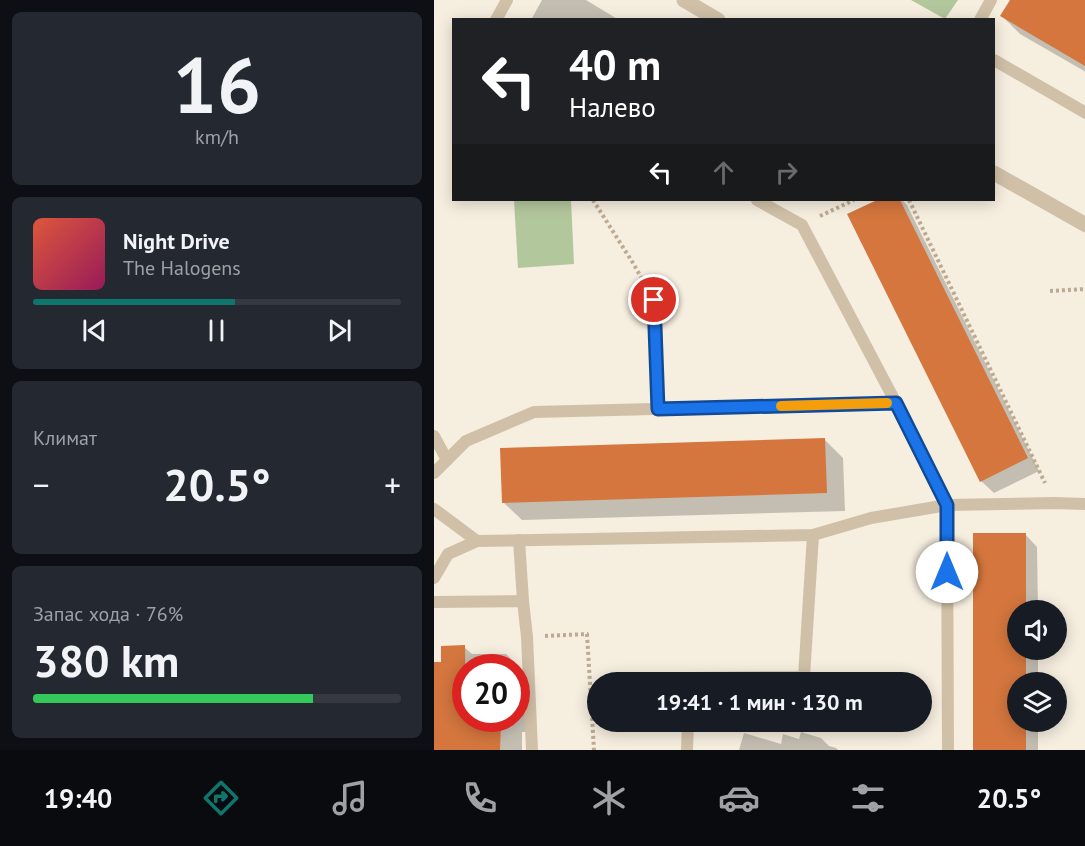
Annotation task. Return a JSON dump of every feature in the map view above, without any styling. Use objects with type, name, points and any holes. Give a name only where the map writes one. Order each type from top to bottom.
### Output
[{"type":"street","points":[[684,0],[715,18]]},
{"type":"street","points":[[995,174],[1085,225]]},
{"type":"lane","points":[[497,18],[507,0]]},
{"type":"lane","points":[[981,18],[990,0]]},
{"type":"lane","points":[[995,61],[1085,113]]},
{"type":"lane","points":[[759,201],[802,225],[947,505],[948,750]]},
{"type":"lane","points":[[654,300],[658,409]]},
{"type":"lane","points":[[434,473],[466,441],[534,412],[896,403]]},
{"type":"lane","points":[[434,436],[446,460]]},
{"type":"lane","points":[[434,578],[448,554],[478,541],[813,535],[871,518],[947,505],[1085,504]]},
{"type":"lane","points":[[434,508],[478,541]]},
{"type":"lane","points":[[804,672],[813,535]]},
{"type":"lane","points":[[519,540],[527,637],[532,750]]},
{"type":"lane","points":[[434,602],[523,601]]},
{"type":"lane","points":[[687,750],[688,732]]},
{"type":"path","points":[[594,201],[634,263],[654,300]]},
{"type":"path","points":[[802,225],[852,201]]},
{"type":"path","points":[[909,201],[1055,503]]},
{"type":"path","points":[[1050,291],[1085,289]]},
{"type":"path","points":[[527,637],[587,634],[594,750]]},
{"type":"green space","points":[[911,0],[958,0],[946,18]]},
{"type":"green space","points":[[514,201],[571,201],[574,264],[518,268]]},
{"type":"building","points":[[1010,0],[1085,0],[1085,66],[1000,16]]},
{"type":"building","points":[[875,201],[900,201],[1028,458],[980,482],[847,214]]},
{"type":"building","points":[[825,438],[827,493],[502,503],[500,448]]},
{"type":"building","points":[[973,533],[1026,533],[1026,600],[1007,600],[1007,660],[1026,660],[1026,672],[1007,672],[1007,732],[1026,732],[1026,750],[973,750]]},
{"type":"building","points":[[465,645],[465,654],[452,654],[452,732],[501,732],[500,750],[434,750],[434,662],[441,662],[441,646]]},
{"type":"slow traffic","points":[[781,406],[887,403]]},
{"type":"route","points":[[654,300],[658,409],[896,403],[947,505],[947,572]]}]
